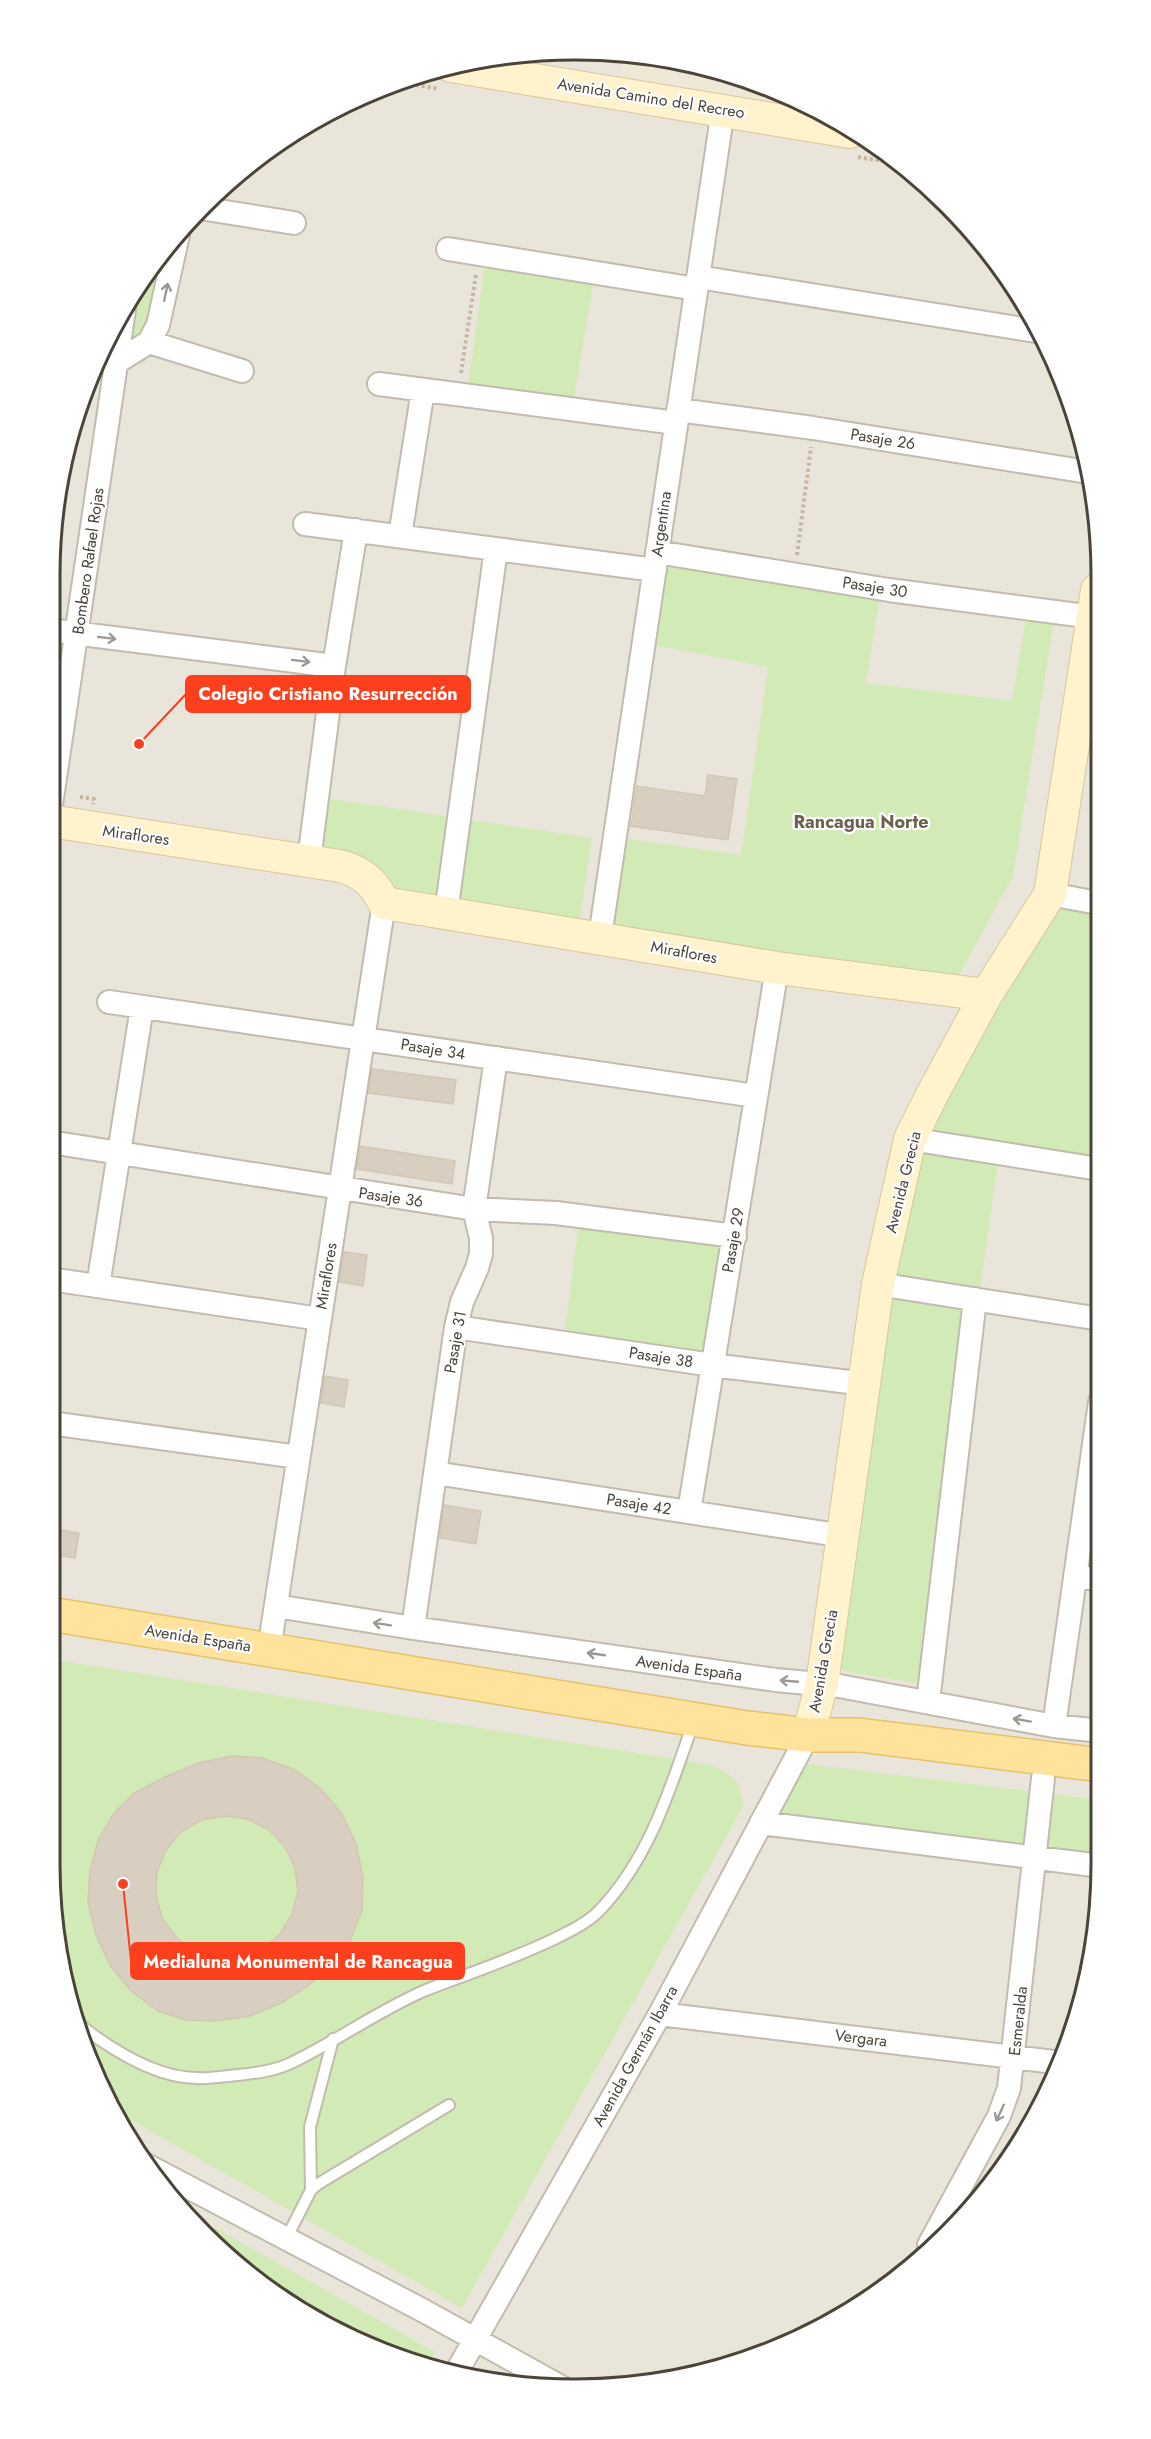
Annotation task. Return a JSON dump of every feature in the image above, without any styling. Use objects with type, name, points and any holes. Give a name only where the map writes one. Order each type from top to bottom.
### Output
[{"type":"main road","name":"Avenida España","points":[[60,1616],[695,1719],[808,1735],[859,1735],[1091,1764]]},
{"type":"main road","name":"Avenida España","points":[[808,1735],[820,1743],[851,1750],[1091,1785]]},
{"type":"street","name":"Avenida Camino del Recreo","points":[[475,70],[831,128]]},
{"type":"street","name":"Argentina","points":[[600,938],[723,110]]},
{"type":"street","points":[[212,210],[294,223]]},
{"type":"street","points":[[448,249],[1028,330]]},
{"type":"street","points":[[117,362],[148,342],[158,325],[172,255]]},
{"type":"street","name":"Bombero Rafael Rojas","points":[[60,748],[121,333]]},
{"type":"street","points":[[148,342],[242,370]]},
{"type":"street","name":"Pasaje 26","points":[[379,384],[458,395],[813,428],[1080,471]]},
{"type":"street","points":[[400,536],[423,390]]},
{"type":"street","name":"Pasaje 30","points":[[305,524],[496,549],[795,573],[889,590],[1063,614],[1091,604]]},
{"type":"street","points":[[309,860],[334,666],[356,530]]},
{"type":"street","points":[[446,913],[496,549]]},
{"type":"street","name":"Avenida Grecia","points":[[808,1735],[822,1684],[878,1284],[910,1139],[986,995],[1050,894],[1091,629]]},
{"type":"street","points":[[60,631],[334,666]]},
{"type":"street","name":"Miraflores","points":[[60,823],[351,868],[376,887],[384,903],[269,1650]]},
{"type":"street","points":[[1050,894],[1091,902]]},
{"type":"street","name":"Miraflores","points":[[384,903],[777,968],[986,995]]},
{"type":"street","name":"Pasaje 29","points":[[689,1512],[777,968]]},
{"type":"street","name":"Pasaje 34","points":[[109,1002],[756,1096]]},
{"type":"street","points":[[98,1286],[142,1007]]},
{"type":"street","name":"Pasaje 31","points":[[412,1629],[456,1327],[462,1302],[481,1254],[481,1238],[474,1209],[496,1058]]},
{"type":"street","points":[[910,1139],[1091,1168]]},
{"type":"street","name":"Pasaje 36","points":[[60,1144],[474,1209],[556,1213],[735,1236]]},
{"type":"street","points":[[60,1280],[320,1319]]},
{"type":"street","points":[[878,1284],[1091,1318]]},
{"type":"street","points":[[928,1702],[975,1299]]},
{"type":"street","name":"Pasaje 38","points":[[456,1327],[712,1365],[865,1384]]},
{"type":"street","points":[[60,1424],[298,1457]]},
{"type":"street","points":[[1054,1726],[1091,1465]]},
{"type":"street","name":"Pasaje 42","points":[[435,1473],[844,1536]]},
{"type":"street","points":[[1075,1576],[1091,1578]]},
{"type":"street","name":"Avenida España","points":[[276,1606],[412,1629],[776,1680],[822,1684],[1054,1726],[1091,1730]]},
{"type":"street","name":"Avenida Germán Ibarra","points":[[460,2365],[660,2014],[808,1735]]},
{"type":"street","name":"Esmeralda","points":[[936,2231],[999,2116],[1008,2094],[1014,2057],[1043,1778]]},
{"type":"street","points":[[761,1823],[1091,1865]]},
{"type":"street","name":"Vergara","points":[[660,2014],[1052,2062]]},
{"type":"street","points":[[166,2175],[424,2311],[544,2378]]},
{"type":"lane","points":[[88,2032],[101,2042],[169,2074],[197,2079],[266,2071],[290,2064],[423,1992],[529,1951],[573,1929],[596,1914],[616,1893],[636,1864],[655,1827],[695,1719]]},
{"type":"lane","points":[[286,2239],[311,2190],[310,2127],[333,2039]]},
{"type":"lane","points":[[311,2190],[449,2105]]},
{"type":"path","points":[[458,395],[479,254]]},
{"type":"path","points":[[795,573],[813,428]]},
{"type":"shaded area","points":[[576,60],[643,64],[676,70],[741,87],[773,99],[833,129],[889,167],[940,211],[984,262],[1022,318],[1052,378],[1073,442],[1087,508],[1091,576],[1091,1864],[1087,1931],[1081,1964],[1064,2029],[1052,2061],[1022,2121],[1004,2150],[963,2203],[915,2251],[862,2292],[833,2310],[773,2340],[741,2352],[676,2369],[609,2378],[542,2378],[508,2375],[410,2352],[348,2326],[289,2292],[236,2251],[211,2228],[188,2203],[147,2150],[129,2121],[99,2061],[87,2029],[70,1964],[61,1897],[60,576],[64,508],[70,475],[87,410],[99,378],[129,318],[147,289],[188,236],[211,211],[236,188],[289,147],[318,129],[378,99],[410,87],[475,70],[508,64]]},
{"type":"shaded area","points":[[623,62],[676,70],[741,87],[798,111],[620,78]]},
{"type":"green space","points":[[486,255],[595,273],[572,410],[467,396]]},
{"type":"green space","points":[[172,256],[155,351],[145,362],[113,374],[120,335],[147,289]]},
{"type":"green space","points":[[664,561],[880,597],[866,683],[1012,701],[1026,617],[1054,621],[1013,876],[955,983],[609,931],[623,838],[741,855],[768,667],[652,645]]},
{"type":"green space","points":[[325,798],[592,838],[580,919],[395,890],[369,861],[317,853]]},
{"type":"green space","points":[[1053,903],[1091,911],[1091,1160],[1000,1146],[926,1685],[849,1672],[839,1668],[889,1271],[916,1146]]},
{"type":"green space","points":[[580,1216],[727,1237],[708,1358],[564,1336]]},
{"type":"green space","points":[[60,1661],[705,1764],[733,1777],[744,1805],[462,2308],[128,2118],[99,2061],[87,2029],[64,1931],[60,1864]]},
{"type":"green space","points":[[806,1764],[1091,1799],[1091,1863],[765,1829]]},
{"type":"green space","points":[[206,2222],[435,2352],[432,2358],[410,2352],[378,2340],[318,2310],[262,2272]]},
{"type":"building","points":[[708,775],[737,779],[728,840],[631,826],[637,786],[705,796]]},
{"type":"building","points":[[372,1069],[456,1080],[453,1104],[368,1093]]},
{"type":"building","points":[[360,1146],[455,1161],[452,1184],[357,1169]]},
{"type":"building","points":[[344,1252],[367,1255],[363,1286],[339,1282]]},
{"type":"building","points":[[325,1376],[348,1380],[344,1407],[321,1403]]},
{"type":"building","points":[[444,1505],[481,1511],[476,1544],[440,1538]]},
{"type":"building","points":[[60,1530],[79,1533],[75,1558],[60,1556]]},
{"type":"building","points":[[232,1756],[262,1758],[293,1769],[320,1788],[342,1814],[356,1844],[363,1877],[362,1910],[350,1941],[333,1964],[308,1986],[281,2003],[250,2016],[216,2021],[186,2020],[158,2011],[131,1991],[110,1965],[96,1935],[88,1902],[90,1870],[99,1838],[113,1815],[134,1793],[198,1763]],"holes":[[[224,1816],[248,1819],[269,1830],[285,1847],[295,1868],[298,1891],[292,1914],[280,1934],[262,1949],[240,1958],[217,1958],[194,1951],[176,1937],[162,1918],[156,1895],[157,1872],[166,1850],[181,1832],[201,1820]]]},
{"type":"place","name":"Colegio Cristiano Resurrección","points":[[139,744]]},
{"type":"place","name":"Medialuna Monumental de Rancagua","points":[[123,1884]]},
{"type":"district","name":"Rancagua Norte","points":[[861,822]]}]
